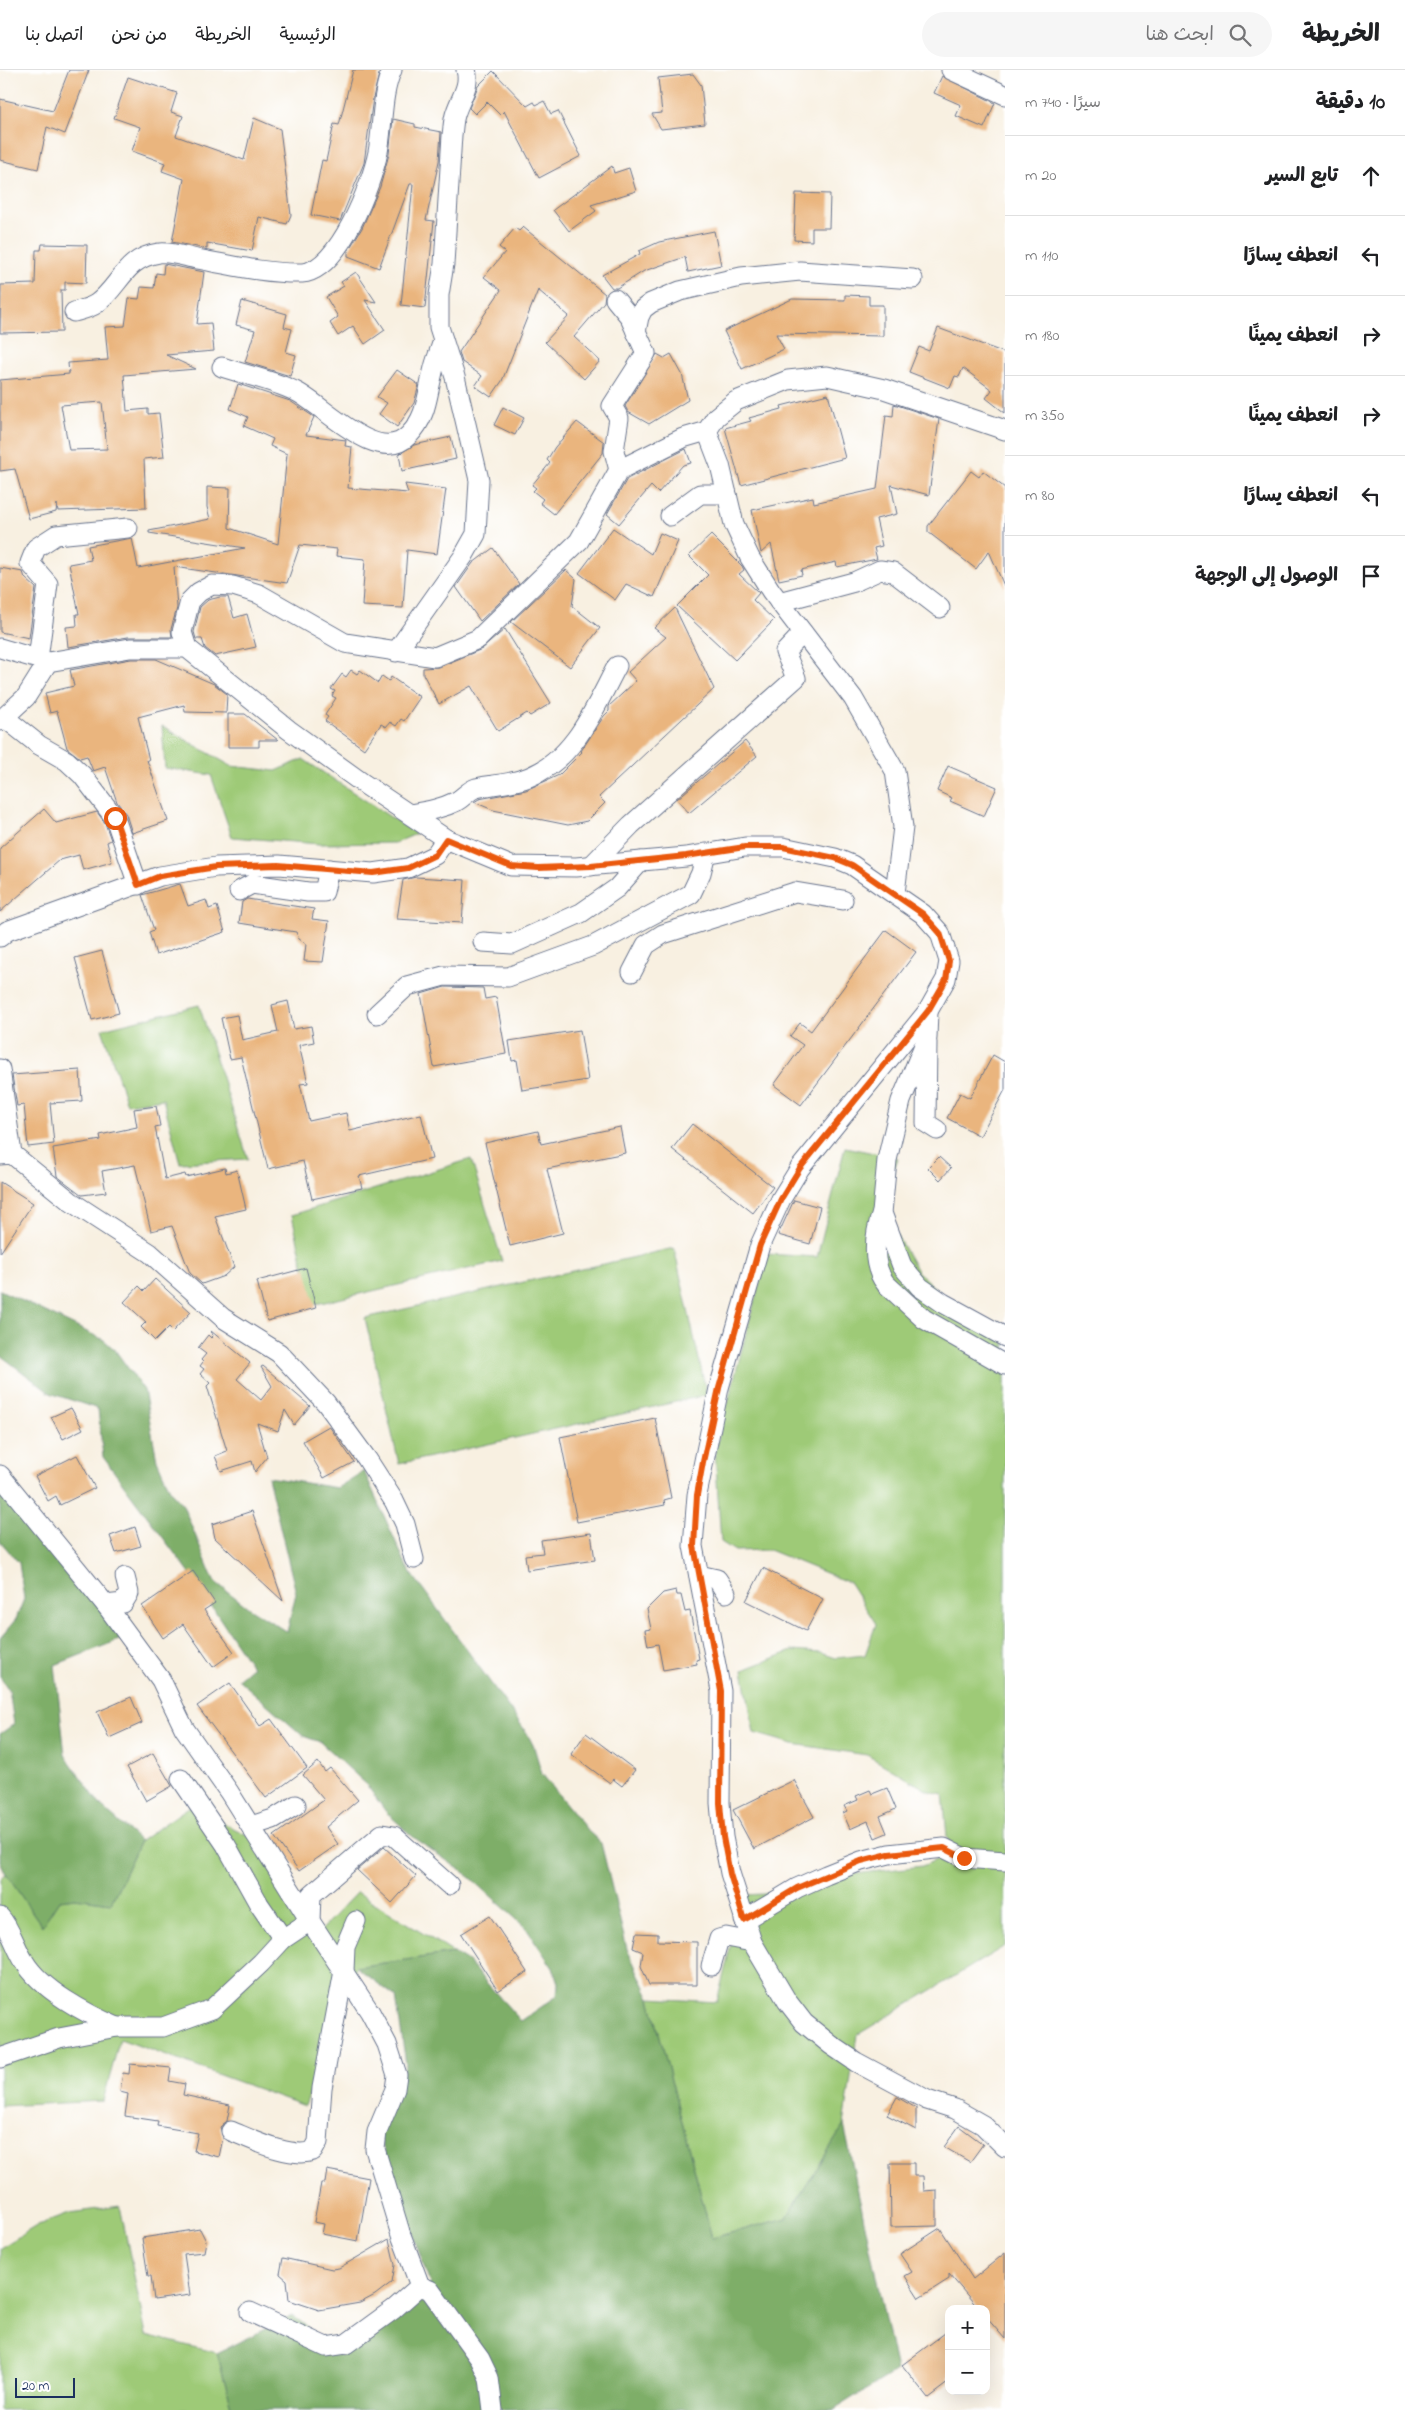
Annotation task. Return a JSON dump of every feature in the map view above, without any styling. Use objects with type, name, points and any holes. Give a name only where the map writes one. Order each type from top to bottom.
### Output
[{"type":"street","points":[[74,312],[95,305],[128,267],[143,258],[160,252],[239,266],[304,273],[321,264],[338,245],[364,199],[378,153],[392,70]]},
{"type":"street","points":[[396,652],[463,558],[476,534],[479,480],[456,376],[439,327],[439,295],[445,256],[448,174],[455,115],[466,89],[468,76],[466,70]]},
{"type":"street","points":[[951,70],[1005,95]]},
{"type":"street","points":[[636,332],[643,309],[651,303],[680,291],[742,277],[800,271],[913,279]]},
{"type":"street","points":[[615,299],[629,316],[646,353],[612,406],[619,418],[614,451],[619,470]]},
{"type":"street","points":[[222,367],[295,391],[352,432],[370,441],[389,445],[408,436],[426,409],[433,372],[443,340]]},
{"type":"street","points":[[1005,430],[884,389],[828,376],[788,380],[736,401],[716,418],[706,431],[682,438],[619,470],[579,541],[478,639],[435,657],[346,643],[259,594],[233,586],[212,585],[199,592],[190,601],[182,632],[188,648],[289,730],[446,839],[511,866],[591,866],[706,854],[745,847],[783,847],[835,858],[852,865],[923,914],[940,933],[949,961],[946,980],[928,1011],[800,1168],[781,1199],[760,1245],[719,1388],[697,1495],[694,1546],[721,1691],[720,1803],[723,1837],[730,1874],[752,1942],[787,2001],[804,2023],[831,2045],[856,2062],[918,2095],[955,2109],[983,2125],[1005,2146]]},
{"type":"street","points":[[706,431],[720,465],[734,524],[750,558],[779,602],[853,698],[895,771],[903,827],[895,893]]},
{"type":"street","points":[[670,516],[700,494],[727,494]]},
{"type":"street","points":[[128,528],[56,535],[36,548],[30,563],[48,584],[43,661],[26,697],[2,720],[67,761],[82,775],[115,818],[138,885]]},
{"type":"street","points":[[779,602],[854,582],[880,570],[893,572],[940,608]]},
{"type":"street","points":[[591,866],[631,826],[796,678],[786,652],[803,633]]},
{"type":"street","points":[[0,648],[43,661],[130,648],[188,648]]},
{"type":"street","points":[[410,814],[439,809],[459,800],[474,789],[527,778],[543,771],[561,757],[585,728],[618,666]]},
{"type":"street","points":[[0,937],[8,931],[160,876],[216,867],[278,865],[373,873],[408,868],[435,855],[446,839]]},
{"type":"street","points":[[377,1014],[407,986],[444,976],[508,977],[594,946],[691,894],[701,873],[706,854]]},
{"type":"street","points":[[483,942],[512,944],[581,913],[618,888],[641,861]]},
{"type":"street","points":[[239,891],[252,884],[308,892],[324,892],[329,869]]},
{"type":"street","points":[[632,972],[646,946],[663,934],[795,892],[843,900]]},
{"type":"street","points":[[928,1011],[926,1123],[936,1130]]},
{"type":"street","points":[[927,1038],[901,1101],[887,1160],[882,1213],[877,1227],[876,1258],[881,1278],[924,1319],[1005,1365]]},
{"type":"street","points":[[0,1069],[6,1154],[70,1201],[112,1227],[150,1254],[223,1318],[279,1353],[326,1403],[367,1459],[394,1501],[405,1524],[414,1559]]},
{"type":"street","points":[[882,1213],[902,1266],[920,1287],[943,1303],[1005,1337]]},
{"type":"street","points":[[0,1475],[106,1606],[161,1680],[184,1728],[251,1826],[310,1921],[344,1971],[388,2044],[397,2075],[395,2089],[378,2132],[375,2149],[401,2236],[420,2286],[430,2290],[480,2359],[489,2378],[493,2410]]},
{"type":"street","points":[[699,1574],[717,1579],[726,1592]]},
{"type":"street","points":[[106,1606],[123,1603],[129,1593],[126,1577]]},
{"type":"street","points":[[181,1779],[226,1845],[260,1904],[283,1939]]},
{"type":"street","points":[[251,1826],[273,1819],[296,1804]]},
{"type":"street","points":[[310,1921],[311,1895],[382,1834],[394,1836],[449,1885]]},
{"type":"street","points":[[744,1920],[819,1878],[861,1861],[889,1854],[944,1848],[964,1858],[1002,1858]]},
{"type":"street","points":[[0,1917],[24,1963],[36,1976],[48,1987],[91,2016],[117,2027]]},
{"type":"street","points":[[0,2058],[59,2038],[117,2027],[163,2027],[212,2009],[261,1963],[283,1939],[310,1921]]},
{"type":"street","points":[[232,2131],[261,2144],[304,2154],[313,2151],[318,2142],[322,2088],[344,1971],[345,1947],[356,1921]]},
{"type":"street","points":[[711,1966],[719,1939],[726,1937],[752,1942]]},
{"type":"street","points":[[250,2312],[326,2347],[346,2344],[394,2309],[420,2286]]},
{"type":"green space","points":[[162,726],[231,766],[276,771],[303,759],[416,834],[395,843],[319,844],[232,837],[211,775],[165,768]]},
{"type":"green space","points":[[199,1005],[248,1159],[180,1163],[163,1099],[127,1104],[102,1029]]},
{"type":"green space","points":[[845,1147],[898,1158],[881,1208],[917,1271],[970,1322],[1005,1343],[1005,1946],[857,2035],[844,2125],[786,2218],[712,2238],[650,1998],[717,2002],[743,1895],[764,1894],[855,1874],[922,1866],[952,1853],[947,1837],[943,1794],[928,1791],[867,1755],[793,1744],[754,1733],[743,1670],[792,1651],[821,1653],[836,1658],[865,1655],[876,1624],[850,1583],[769,1550],[735,1551],[721,1542],[715,1451],[767,1254],[817,1257]]},
{"type":"green space","points":[[471,1159],[502,1261],[312,1305],[292,1215]]},
{"type":"green space","points":[[674,1248],[707,1395],[399,1464],[365,1318]]},
{"type":"green space","points":[[0,1290],[104,1340],[115,1350],[144,1390],[157,1460],[171,1492],[183,1505],[214,1581],[249,1608],[287,1632],[296,1593],[268,1477],[337,1488],[364,1471],[407,1567],[527,1733],[534,1747],[542,1774],[588,1831],[601,1843],[627,1949],[650,1998],[712,2238],[786,2218],[844,2125],[896,2371],[834,2410],[233,2410],[217,2353],[293,2315],[341,2356],[430,2284],[379,2136],[406,2064],[396,1997],[356,1967],[454,1953],[468,1962],[521,2021],[557,1996],[558,1983],[553,1968],[526,1928],[470,1877],[412,1836],[386,1812],[366,1784],[320,1742],[303,1736],[238,1679],[252,1667],[193,1578],[103,1457],[98,1409],[50,1393],[0,1355]]},
{"type":"green space","points":[[0,1484],[124,1638],[55,1665],[65,1755],[101,1806],[140,1841],[111,1903],[75,1898],[59,1900],[42,1926],[6,1874],[0,1861],[0,1734],[14,1724],[9,1690],[0,1677],[0,1638],[16,1619],[24,1599],[19,1563],[0,1541]]},
{"type":"green space","points":[[190,1806],[253,1838],[312,1939],[357,1892],[454,1953],[356,1967],[305,2106],[120,2039],[103,2101],[0,2106],[0,1878],[6,1874],[42,1926],[59,1900],[75,1898],[111,1903],[140,1841]]},
{"type":"green space","points":[[120,2206],[146,2335],[217,2353],[233,2410],[0,2410],[0,2248],[38,2225],[69,2213]]},
{"type":"building","points":[[69,70],[89,70],[65,134],[47,127],[38,169],[0,160],[0,99],[53,111]]},
{"type":"building","points":[[353,70],[380,70],[373,98],[364,163],[340,221],[311,215],[322,160],[326,161],[334,124],[339,125]]},
{"type":"building","points":[[493,71],[527,106],[534,102],[536,105],[544,101],[551,114],[558,111],[581,156],[539,178],[504,111],[500,115],[487,102],[475,114],[469,108],[478,86]]},
{"type":"building","points":[[693,74],[701,85],[705,124],[661,129],[652,114],[662,113],[658,78]]},
{"type":"building","points":[[942,76],[995,103],[984,128],[956,116],[961,105],[934,93]]},
{"type":"building","points":[[128,77],[177,93],[171,112],[183,116],[176,136],[244,160],[254,118],[280,129],[291,215],[287,224],[259,217],[252,251],[207,243],[207,249],[172,242],[184,179],[162,171],[165,163],[132,151],[140,127],[114,118]]},
{"type":"building","points":[[393,119],[415,124],[415,127],[441,132],[439,161],[426,220],[434,221],[425,308],[401,305],[413,184],[410,184],[379,268],[348,256],[348,251],[362,228],[380,187],[389,154]]},
{"type":"building","points":[[612,166],[614,173],[629,168],[636,191],[591,205],[596,211],[569,231],[553,210]]},
{"type":"building","points":[[796,193],[830,194],[829,228],[812,228],[812,241],[794,240]]},
{"type":"building","points":[[523,227],[605,294],[604,302],[574,337],[600,361],[584,379],[545,342],[569,316],[538,290],[502,381],[491,397],[475,386],[482,376],[462,362],[459,352],[501,290],[484,277],[505,252],[499,247],[515,228],[519,231]]},
{"type":"building","points":[[714,231],[721,265],[688,272],[685,257],[644,271],[617,288],[612,288],[602,275],[640,254],[639,251],[659,242]]},
{"type":"building","points":[[42,244],[87,245],[86,283],[65,282],[65,290],[61,290],[62,332],[0,333],[1,285],[35,284],[36,250],[41,250]]},
{"type":"building","points":[[164,264],[204,272],[197,324],[211,323],[214,351],[166,355],[196,369],[124,375],[127,411],[148,409],[148,414],[159,413],[164,457],[144,459],[146,508],[58,511],[57,504],[56,512],[29,519],[15,469],[0,471],[0,380],[69,374],[68,363],[108,360],[105,327],[125,326],[129,298],[139,299],[141,287],[154,288],[156,273],[163,274]],"holes":[[[102,402],[107,449],[69,450],[61,405]]]},
{"type":"building","points":[[356,272],[376,302],[365,300],[385,330],[365,344],[353,326],[338,336],[330,323],[338,317],[326,297],[344,286],[341,282]]},
{"type":"building","points":[[845,295],[869,296],[869,305],[883,305],[883,336],[776,334],[784,349],[742,369],[724,331],[792,299],[845,300]]},
{"type":"building","points":[[242,301],[287,314],[284,327],[292,329],[286,352],[296,355],[290,376],[245,362],[255,330],[236,325]]},
{"type":"building","points":[[938,328],[1005,353],[1005,413],[986,398],[992,390],[963,368],[959,377],[955,376],[950,388],[909,372],[919,347],[929,351]]},
{"type":"building","points":[[657,354],[664,358],[671,354],[682,374],[688,400],[649,424],[628,412],[625,406]]},
{"type":"building","points":[[397,370],[419,385],[414,403],[397,427],[379,414],[387,403],[377,397]]},
{"type":"building","points":[[238,384],[290,401],[314,417],[306,435],[346,440],[345,446],[352,447],[348,488],[408,493],[405,484],[446,489],[437,554],[407,550],[403,608],[362,606],[365,559],[336,556],[337,549],[300,545],[287,583],[174,567],[177,608],[171,629],[172,637],[128,637],[68,647],[66,627],[77,626],[76,614],[79,614],[69,564],[91,560],[88,546],[132,538],[138,568],[245,548],[149,533],[149,531],[210,519],[207,507],[207,487],[230,488],[229,528],[278,544],[287,454],[270,446],[273,439],[244,426],[248,417],[230,409]]},
{"type":"building","points":[[828,394],[845,458],[741,485],[725,428],[751,421],[749,418],[782,409],[781,406]]},
{"type":"building","points":[[894,404],[939,419],[929,495],[891,485],[897,514],[876,519],[882,546],[874,548],[877,559],[837,567],[836,562],[801,570],[802,575],[779,580],[771,544],[761,553],[752,510],[813,497],[814,503],[877,489],[886,415],[893,416]]},
{"type":"building","points":[[503,407],[524,418],[515,435],[494,425]]},
{"type":"building","points":[[577,422],[604,442],[603,453],[554,514],[540,503],[543,499],[533,491],[536,488],[532,485],[550,463],[547,460],[555,447]]},
{"type":"building","points":[[451,437],[456,459],[402,471],[399,454],[414,445]]},
{"type":"building","points":[[686,449],[691,463],[683,465],[658,493],[651,486],[619,524],[607,514],[627,479]]},
{"type":"building","points":[[971,471],[979,477],[983,471],[1005,488],[1005,588],[989,551],[976,569],[928,532],[928,526]]},
{"type":"building","points":[[613,528],[651,554],[660,533],[678,541],[654,597],[626,584],[615,600],[579,573]]},
{"type":"building","points":[[711,535],[742,566],[744,570],[739,574],[759,593],[753,600],[774,620],[735,660],[677,606],[708,575],[689,556]]},
{"type":"building","points":[[493,548],[519,584],[480,621],[456,587],[473,563]]},
{"type":"building","points":[[0,568],[23,572],[25,578],[36,588],[29,638],[0,632]]},
{"type":"building","points":[[566,570],[576,579],[572,606],[600,628],[570,667],[511,622]]},
{"type":"building","points":[[228,597],[234,618],[247,614],[256,647],[215,656],[205,648],[202,639],[196,639],[194,632],[200,607],[208,600]]},
{"type":"building","points":[[675,608],[714,689],[599,797],[605,803],[587,821],[568,825],[493,810],[474,802],[479,799],[526,790],[559,775],[582,752],[609,711],[609,706],[636,681],[628,672],[666,637],[654,628]]},
{"type":"building","points":[[505,629],[551,703],[530,716],[527,713],[498,731],[471,686],[439,704],[423,674],[423,668],[439,667],[482,649]]},
{"type":"building","points":[[131,659],[156,659],[214,684],[227,694],[226,713],[185,712],[184,705],[138,717],[149,760],[147,760],[168,821],[132,833],[126,814],[117,802],[105,767],[93,771],[87,756],[80,758],[67,748],[57,711],[50,713],[45,693],[74,686],[70,670]]},
{"type":"building","points":[[351,670],[357,674],[360,670],[378,683],[382,676],[389,681],[391,677],[420,697],[404,721],[401,719],[396,726],[390,722],[386,727],[381,724],[364,749],[325,721],[328,717],[325,715],[336,698],[332,696],[335,691],[331,689],[342,674],[346,677]]},
{"type":"building","points":[[228,714],[245,714],[278,740],[259,740],[259,747],[228,747]]},
{"type":"building","points":[[745,741],[757,756],[689,813],[677,799]]},
{"type":"building","points":[[948,766],[997,787],[984,816],[950,801],[952,798],[937,791]]},
{"type":"building","points":[[44,809],[56,823],[97,812],[105,823],[111,840],[107,842],[112,862],[83,870],[79,855],[60,860],[0,912],[0,848]]},
{"type":"building","points":[[416,877],[465,880],[462,923],[397,919],[403,880]]},
{"type":"building","points":[[180,884],[188,906],[206,900],[209,909],[217,906],[225,932],[156,955],[149,932],[154,930],[142,895]]},
{"type":"building","points":[[247,899],[314,909],[312,919],[329,921],[323,962],[304,961],[306,944],[299,939],[296,932],[239,923],[242,902]]},
{"type":"building","points":[[886,930],[916,952],[801,1105],[774,1085],[803,1045],[790,1036],[800,1023],[811,1031]]},
{"type":"building","points":[[102,951],[119,1013],[92,1020],[75,958]]},
{"type":"building","points":[[445,987],[483,988],[485,999],[496,997],[506,1054],[434,1067],[421,994]]},
{"type":"building","points":[[288,1001],[294,1029],[311,1026],[314,1042],[299,1045],[308,1083],[300,1084],[309,1121],[346,1113],[350,1131],[421,1114],[432,1159],[359,1176],[362,1188],[312,1199],[303,1161],[268,1169],[241,1057],[230,1059],[221,1018],[237,1015],[242,1040],[278,1032],[272,1005]]},
{"type":"building","points":[[580,1030],[588,1080],[522,1090],[517,1060],[512,1061],[509,1041]]},
{"type":"building","points":[[993,1055],[1005,1062],[1005,1090],[980,1136],[947,1118],[960,1093],[970,1098]]},
{"type":"building","points":[[80,1070],[82,1101],[50,1103],[54,1144],[28,1147],[24,1105],[17,1106],[12,1075]]},
{"type":"building","points":[[156,1106],[160,1126],[155,1127],[165,1179],[185,1174],[186,1177],[225,1168],[226,1173],[237,1170],[246,1209],[215,1216],[234,1267],[224,1276],[202,1284],[190,1273],[172,1226],[151,1231],[135,1165],[102,1171],[106,1192],[82,1195],[57,1176],[53,1148],[101,1140],[100,1135],[137,1127],[134,1109]]},
{"type":"building","points":[[692,1124],[773,1187],[753,1213],[672,1149]]},
{"type":"building","points":[[620,1127],[625,1153],[547,1169],[563,1233],[510,1246],[485,1143],[538,1131],[541,1144]]},
{"type":"building","points":[[939,1157],[951,1168],[940,1180],[928,1168]]},
{"type":"building","points":[[0,1182],[33,1203],[0,1253]]},
{"type":"building","points":[[794,1200],[820,1207],[810,1244],[778,1235]]},
{"type":"building","points":[[306,1268],[316,1308],[267,1321],[257,1281]]},
{"type":"building","points":[[155,1279],[191,1312],[173,1331],[169,1327],[155,1341],[141,1327],[146,1322],[124,1302],[139,1286],[144,1291]]},
{"type":"building","points":[[211,1331],[250,1363],[237,1379],[261,1400],[272,1386],[261,1367],[263,1366],[310,1406],[294,1425],[285,1410],[278,1431],[257,1423],[267,1457],[255,1472],[252,1461],[221,1471],[215,1456],[227,1451],[207,1386],[210,1383],[200,1374],[204,1369],[200,1366],[203,1362],[201,1360],[206,1354],[198,1348],[208,1335],[211,1338],[213,1336]]},
{"type":"building","points":[[71,1408],[83,1429],[63,1439],[51,1417]]},
{"type":"building","points":[[655,1418],[671,1498],[664,1500],[665,1505],[577,1522],[560,1437]]},
{"type":"building","points":[[329,1426],[354,1462],[324,1478],[303,1441]]},
{"type":"building","points":[[77,1455],[95,1488],[60,1505],[56,1496],[48,1501],[35,1476]]},
{"type":"building","points":[[252,1511],[283,1601],[215,1538],[212,1524]]},
{"type":"building","points":[[135,1527],[141,1546],[116,1553],[110,1536]]},
{"type":"building","points":[[591,1533],[595,1560],[527,1570],[525,1555],[543,1553],[541,1540]]},
{"type":"building","points":[[763,1568],[823,1599],[806,1631],[746,1601]]},
{"type":"building","points":[[193,1571],[215,1603],[204,1610],[234,1652],[213,1667],[183,1624],[163,1638],[142,1606]]},
{"type":"building","points":[[676,1590],[677,1595],[681,1595],[685,1612],[690,1611],[699,1659],[696,1660],[697,1664],[663,1670],[658,1644],[648,1646],[645,1630],[651,1629],[647,1609],[663,1593]]},
{"type":"building","points":[[230,1683],[260,1726],[271,1719],[307,1768],[266,1798],[197,1706]]},
{"type":"building","points":[[131,1697],[142,1723],[109,1738],[97,1712]]},
{"type":"building","points":[[586,1733],[635,1770],[622,1786],[613,1779],[610,1783],[571,1754]]},
{"type":"building","points":[[153,1753],[172,1786],[146,1801],[127,1767]]},
{"type":"building","points":[[318,1762],[325,1772],[330,1768],[358,1800],[326,1827],[338,1844],[299,1871],[274,1836],[324,1800],[303,1775]]},
{"type":"building","points":[[794,1780],[814,1817],[754,1849],[733,1810]]},
{"type":"building","points":[[887,1788],[896,1809],[880,1816],[887,1833],[875,1838],[868,1821],[850,1829],[843,1813],[847,1811],[844,1806],[858,1800],[856,1796],[870,1790],[872,1794]]},
{"type":"building","points":[[384,1847],[416,1876],[392,1903],[357,1870]]},
{"type":"building","points":[[490,1916],[527,1972],[498,1991],[461,1934]]},
{"type":"building","points":[[636,1933],[658,1934],[658,1941],[697,1942],[697,1985],[649,1985],[641,1966],[643,1952],[633,1948]]},
{"type":"building","points":[[130,2064],[171,2068],[169,2081],[185,2084],[183,2095],[230,2105],[227,2121],[220,2127],[223,2138],[219,2157],[194,2151],[198,2133],[157,2126],[158,2121],[125,2116],[128,2094],[120,2092],[123,2073],[129,2074]]},
{"type":"building","points":[[897,2097],[916,2108],[916,2130],[887,2115]]},
{"type":"building","points":[[959,2126],[983,2144],[970,2162],[944,2147]]},
{"type":"building","points":[[890,2163],[914,2163],[914,2176],[923,2176],[924,2191],[937,2190],[937,2226],[891,2227]]},
{"type":"building","points":[[327,2170],[369,2178],[358,2241],[322,2234],[324,2224],[314,2222],[321,2183],[325,2183]]},
{"type":"building","points":[[940,2228],[973,2279],[1005,2253],[1005,2339],[990,2322],[990,2305],[976,2305],[949,2274],[949,2279],[919,2298],[905,2276],[912,2272],[900,2254]]},
{"type":"building","points":[[200,2229],[206,2241],[204,2252],[184,2254],[190,2295],[154,2300],[151,2276],[148,2276],[142,2238]]},
{"type":"building","points":[[389,2239],[395,2265],[392,2282],[375,2295],[360,2303],[319,2310],[289,2300],[287,2280],[280,2274],[283,2258],[332,2269],[339,2268]]},
{"type":"building","points":[[945,2333],[945,2385],[928,2398],[902,2365]]},
{"type":"route","points":[[115,818],[138,885],[160,876],[216,867],[278,865],[373,873],[408,868],[435,855],[446,839],[511,866],[538,868],[591,866],[641,861],[745,847],[783,847],[835,858],[852,865],[923,914],[940,933],[949,961],[946,980],[928,1011],[800,1168],[781,1199],[760,1245],[719,1388],[697,1495],[694,1546],[721,1691],[720,1803],[723,1837],[730,1874],[744,1920],[797,1888],[861,1861],[889,1854],[944,1848],[964,1858]]}]
